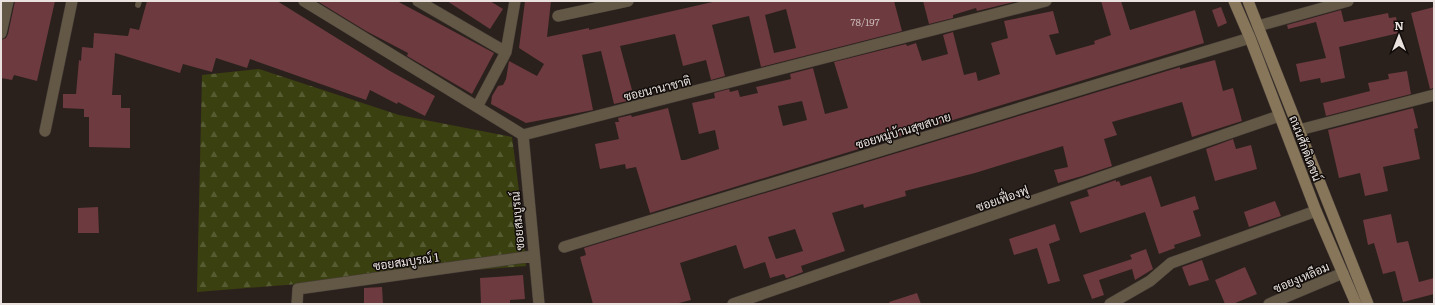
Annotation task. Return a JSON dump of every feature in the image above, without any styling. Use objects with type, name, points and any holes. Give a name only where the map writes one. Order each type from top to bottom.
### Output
[{"type":"main road","name":"ถนนศักดิเดชน์","points":[[1234,1],[1250,38],[1316,211],[1356,304]]},
{"type":"main road","points":[[1248,1],[1368,304]]},
{"type":"street","points":[[1,33],[8,1]]},
{"type":"street","points":[[45,131],[72,1]]},
{"type":"street","points":[[304,1],[523,135]]},
{"type":"street","points":[[418,1],[506,52]]},
{"type":"street","points":[[477,107],[506,52],[515,1]]},
{"type":"street","points":[[558,16],[587,5],[628,1]]},
{"type":"street","name":"ซอยนานาชาติ","points":[[523,135],[1046,1]]},
{"type":"street","points":[[1258,26],[1348,1]]},
{"type":"street","name":"ซอยหมู่บ้านสุขสบาย","points":[[564,247],[1250,38]]},
{"type":"street","points":[[1299,130],[1434,95]]},
{"type":"street","name":"ซอยเฟื่องฟู","points":[[733,304],[1279,116]]},
{"type":"street","name":"ซอยสมบูรณ์","points":[[523,135],[538,304]]},
{"type":"street","points":[[1110,304],[1150,281],[1171,263],[1316,211]]},
{"type":"street","name":"ซอยสมบูรณ์ 1","points":[[297,304],[298,289],[533,256]]},
{"type":"street","name":"ซอยงูเหลือม","points":[[1269,304],[1343,273]]},
{"type":"green space","points":[[259,69],[399,115],[512,137],[521,206],[526,266],[197,292],[202,75]]},
{"type":"building","points":[[15,1],[55,1],[37,81],[14,75],[12,80],[1,78],[1,40],[6,38],[8,34]]},
{"type":"building","points":[[147,1],[277,1],[390,71],[435,96],[425,116],[370,90],[366,100],[250,59],[247,68],[216,58],[212,72],[183,64],[180,73],[115,53],[112,95],[121,95],[121,108],[130,108],[130,148],[89,147],[89,117],[84,117],[84,109],[63,108],[63,94],[76,94],[79,60],[81,61],[82,47],[93,48],[94,33],[128,36],[130,28],[139,30]]},
{"type":"building","points":[[317,1],[397,1],[494,53],[472,94],[407,56],[408,53],[366,31]]},
{"type":"building","points":[[447,1],[490,1],[503,9],[490,29]]},
{"type":"building","points":[[525,1],[551,1],[547,37],[589,28],[589,30],[717,1],[894,1],[902,31],[761,67],[749,16],[712,25],[725,76],[711,80],[706,60],[683,66],[675,34],[620,46],[632,90],[625,92],[627,101],[614,104],[601,51],[582,55],[593,110],[526,123],[491,104],[492,96],[498,86],[503,85],[506,79],[509,61],[537,76],[544,64],[519,48]],"holes":[[[786,9],[796,48],[774,53],[765,15]]]},
{"type":"building","points":[[923,1],[1018,1],[977,11],[976,8],[953,15],[953,18],[929,24]]},
{"type":"building","points":[[1101,1],[1121,1],[1130,30],[1195,10],[1204,43],[650,213],[636,167],[626,169],[625,164],[600,169],[595,144],[619,139],[615,122],[619,122],[618,118],[631,115],[632,117],[668,108],[681,160],[685,160],[719,149],[715,130],[699,134],[692,103],[715,98],[714,93],[729,89],[730,92],[738,90],[740,97],[758,93],[756,87],[791,79],[790,74],[813,68],[825,114],[848,108],[834,62],[906,44],[907,46],[916,43],[922,61],[948,54],[943,35],[953,32],[964,75],[976,72],[978,81],[1000,74],[991,43],[1008,38],[1004,21],[1053,11],[1059,33],[1049,35],[1056,55],[1095,44],[1094,41],[1111,35]],"holes":[[[802,101],[807,120],[783,126],[778,106]]]},
{"type":"building","points":[[1221,7],[1227,23],[1218,27],[1212,10]]},
{"type":"building","points":[[1434,7],[1434,88],[1430,89],[1411,13]]},
{"type":"building","points":[[1341,10],[1344,22],[1388,13],[1389,18],[1396,17],[1399,33],[1339,47],[1345,78],[1321,83],[1320,78],[1300,82],[1296,64],[1326,58],[1316,22],[1288,29],[1287,25]]},
{"type":"building","points":[[1215,60],[1223,91],[1233,88],[1242,121],[1192,137],[1182,102],[1112,122],[1117,135],[1104,139],[1112,166],[1082,176],[1058,183],[1054,170],[1068,167],[1063,146],[975,173],[905,191],[906,196],[864,208],[863,204],[832,213],[845,251],[801,266],[803,272],[787,278],[784,274],[770,278],[765,262],[744,269],[736,245],[680,263],[691,300],[675,304],[593,304],[580,257],[586,255],[584,248],[1180,67],[1180,69]],"holes":[[[795,229],[803,251],[776,259],[768,237]]]},
{"type":"building","points":[[1407,71],[1411,94],[1326,116],[1323,103],[1370,91],[1368,83],[1389,79],[1388,74]]},
{"type":"building","points":[[1413,108],[1418,128],[1414,129],[1420,159],[1383,167],[1388,191],[1365,196],[1360,173],[1339,178],[1328,130]]},
{"type":"building","points":[[1233,139],[1236,149],[1251,145],[1257,169],[1215,181],[1206,149]]},
{"type":"building","points":[[1151,176],[1161,207],[1195,196],[1199,209],[1193,211],[1201,236],[1174,245],[1175,248],[1159,254],[1145,212],[1080,233],[1070,202],[1089,196],[1087,190],[1116,180],[1116,182],[1119,181],[1121,186]]},
{"type":"building","points":[[1275,201],[1281,216],[1249,227],[1244,212]]},
{"type":"building","points":[[98,207],[99,233],[78,233],[78,208]]},
{"type":"building","points":[[1391,214],[1397,243],[1408,241],[1419,282],[1434,278],[1434,294],[1403,302],[1395,271],[1383,274],[1374,243],[1368,245],[1363,220]]},
{"type":"building","points":[[1055,224],[1060,240],[1049,244],[1060,281],[1048,284],[1037,248],[1014,255],[1009,239]]},
{"type":"building","points":[[1146,249],[1153,269],[1135,280],[1132,269],[1099,280],[1104,295],[1092,299],[1083,275],[1132,259],[1130,255]]},
{"type":"building","points":[[1202,260],[1209,280],[1189,286],[1182,267]]},
{"type":"building","points":[[1245,267],[1257,294],[1233,304],[1225,304],[1215,280]]},
{"type":"building","points":[[523,275],[525,299],[510,300],[510,304],[481,304],[480,278]]},
{"type":"building","points":[[382,287],[383,304],[364,304],[364,288]]},
{"type":"building","points":[[917,293],[921,304],[890,304],[889,302]]}]
